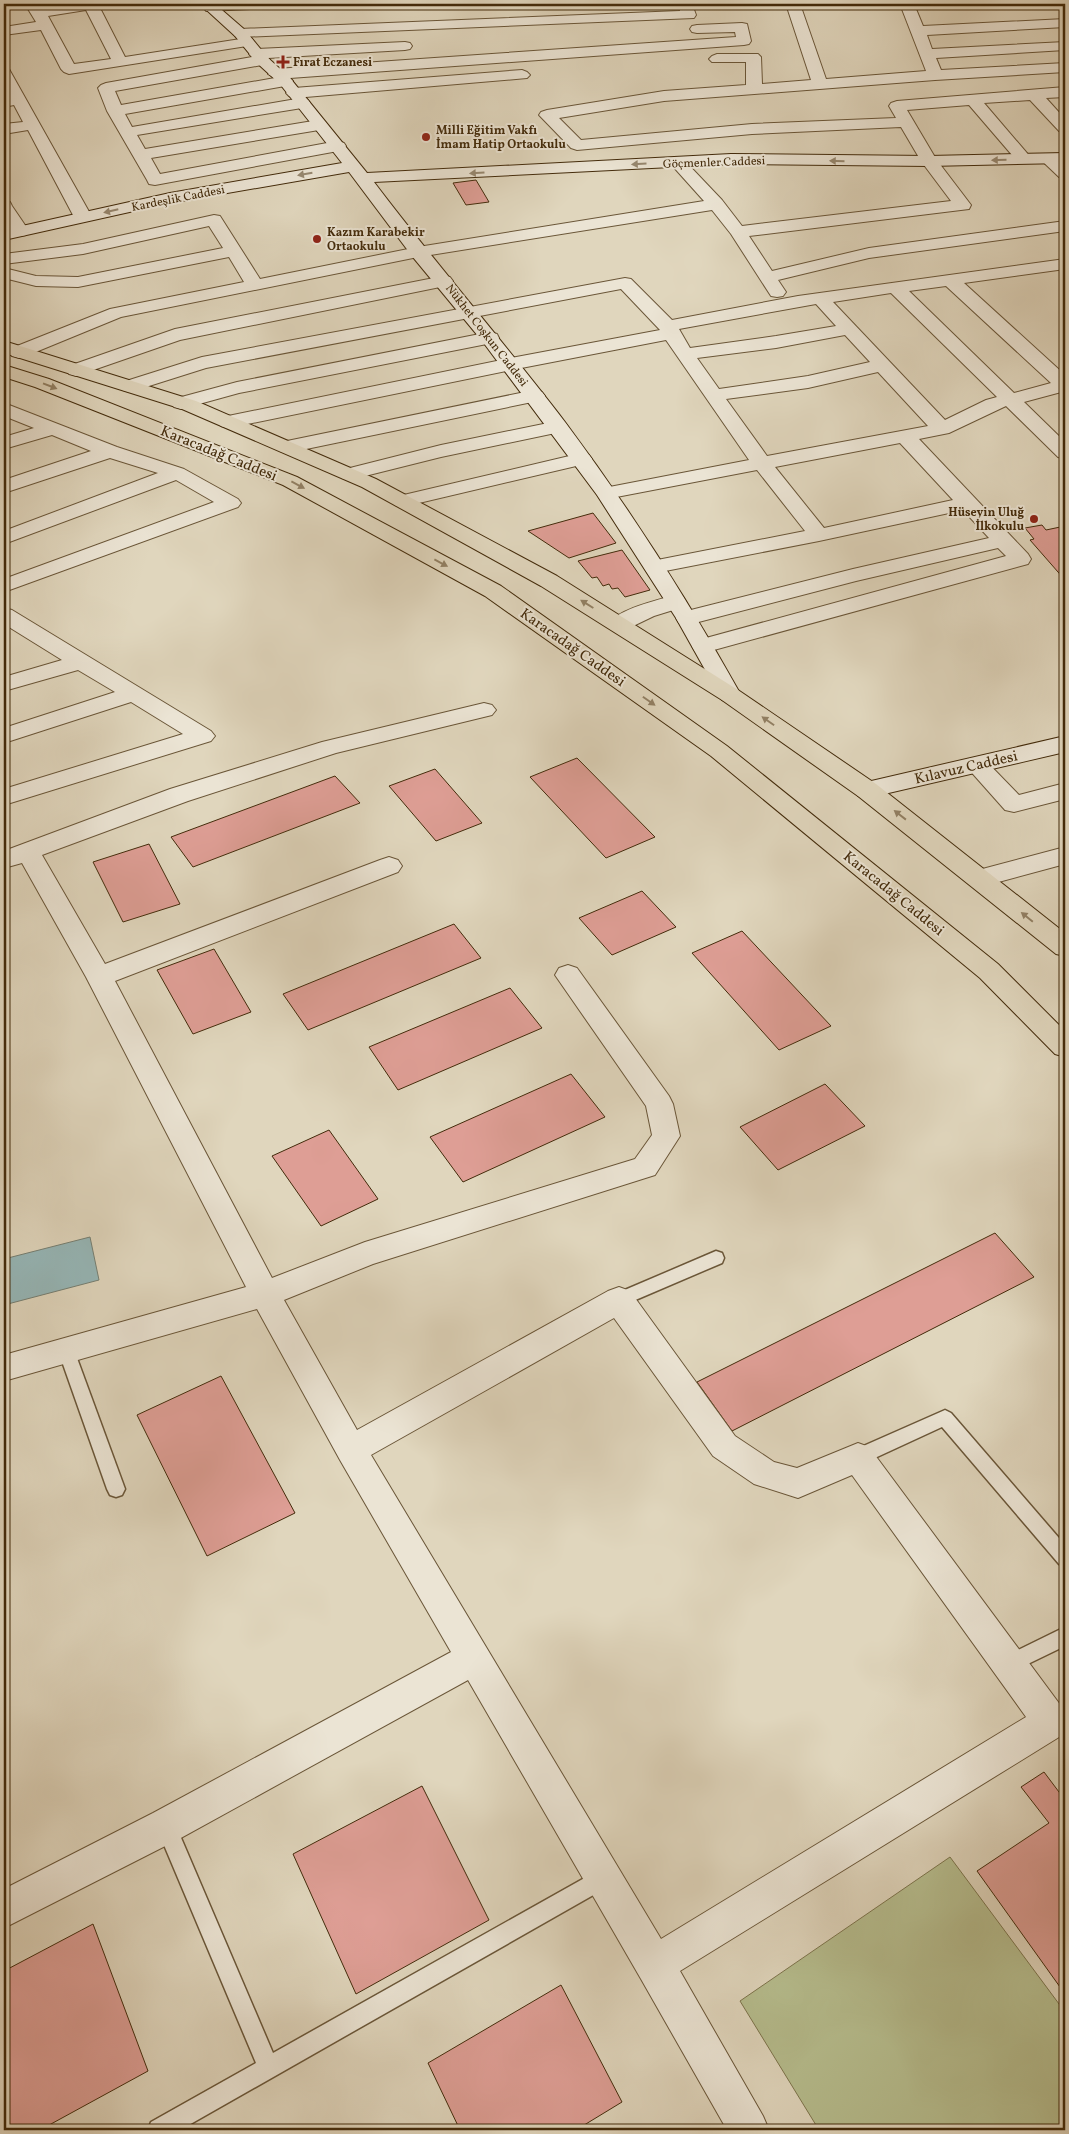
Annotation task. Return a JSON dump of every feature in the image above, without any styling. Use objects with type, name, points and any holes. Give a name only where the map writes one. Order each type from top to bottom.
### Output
[{"type":"highway","name":"Karacadağ Caddesi","points":[[11,350],[181,403],[287,447],[349,474],[549,580],[730,695],[867,790],[1060,938]]},
{"type":"highway","name":"Karacadağ Caddesi","points":[[4,371],[42,383],[290,481],[492,591],[719,751],[989,971],[1065,1048]]},
{"type":"street","points":[[4,31],[39,14],[95,4],[120,62]]},
{"type":"street","points":[[209,6],[272,4]]},
{"type":"street","points":[[793,4],[820,84]]},
{"type":"street","points":[[935,75],[907,4],[941,4]]},
{"type":"street","name":"Nükhet Coşkun Caddesi","points":[[209,6],[244,38],[338,146],[418,252],[511,364],[582,459],[655,567],[730,695]]},
{"type":"street","points":[[39,14],[69,69],[120,62],[244,38],[687,9],[692,30],[742,27],[744,41],[289,88],[115,111]]},
{"type":"street","points":[[918,31],[1065,23]]},
{"type":"street","points":[[338,146],[155,180],[115,111],[106,88],[260,57],[423,45]]},
{"type":"street","points":[[927,54],[1065,46]]},
{"type":"street","points":[[706,60],[753,57],[754,89]]},
{"type":"street","points":[[906,122],[752,129],[577,145],[547,115],[664,96],[935,75],[1065,68]]},
{"type":"street","points":[[4,72],[12,100],[33,125],[83,217]]},
{"type":"street","points":[[128,132],[289,88],[533,74]]},
{"type":"street","points":[[995,236],[963,204],[928,161],[897,106],[1065,92]]},
{"type":"street","points":[[1034,95],[1065,128]]},
{"type":"street","points":[[974,101],[1024,160]]},
{"type":"street","points":[[141,155],[319,124]]},
{"type":"street","points":[[4,129],[33,125]]},
{"type":"street","name":"Göçmenler Caddesi","points":[[358,172],[731,160],[928,161],[1065,158]]},
{"type":"street","points":[[1048,159],[1065,174]]},
{"type":"street","points":[[677,162],[716,204],[738,232],[784,303]]},
{"type":"street","name":"Kardeşlik Caddesi","points":[[12,233],[170,198],[358,172]]},
{"type":"street","points":[[11,350],[116,313],[418,252],[716,204]]},
{"type":"street","points":[[738,232],[963,204]]},
{"type":"street","points":[[4,206],[12,233]]},
{"type":"street","points":[[4,259],[83,249],[214,220],[256,286]]},
{"type":"street","points":[[767,277],[869,253],[1065,226]]},
{"type":"street","points":[[4,273],[36,281],[78,282],[233,251]]},
{"type":"street","points":[[228,422],[511,364],[784,303],[1065,264]]},
{"type":"street","points":[[950,280],[1065,385]]},
{"type":"street","points":[[76,370],[175,335],[444,281]]},
{"type":"street","points":[[130,386],[202,363],[625,283],[669,330],[762,464],[819,535]]},
{"type":"street","points":[[895,287],[1065,453]]},
{"type":"street","points":[[820,298],[942,429]]},
{"type":"street","points":[[685,354],[776,342],[848,329]]},
{"type":"street","points":[[181,403],[237,388],[490,338]]},
{"type":"street","points":[[714,395],[808,382],[883,365]]},
{"type":"street","points":[[606,493],[942,429],[993,404],[1065,385]]},
{"type":"street","points":[[287,447],[535,396]]},
{"type":"street","points":[[4,409],[110,451],[177,473],[231,504],[4,586]]},
{"type":"street","points":[[349,474],[441,451],[558,427]]},
{"type":"street","points":[[4,443],[51,429]]},
{"type":"street","points":[[703,646],[1020,559],[905,436]]},
{"type":"street","points":[[4,487],[110,451]]},
{"type":"street","points":[[402,501],[582,459]]},
{"type":"street","points":[[4,538],[177,473]]},
{"type":"street","points":[[655,567],[819,535],[967,503]]},
{"type":"street","points":[[619,624],[646,611],[681,610],[853,576],[1003,541]]},
{"type":"street","points":[[4,615],[203,736],[4,797]]},
{"type":"street","points":[[4,638],[30,631]]},
{"type":"street","points":[[4,684],[80,662]]},
{"type":"street","points":[[4,736],[133,694]]},
{"type":"street","points":[[484,710],[330,747],[179,795],[16,856],[99,977],[266,1294],[351,1450],[655,1965],[748,2130]]},
{"type":"street","name":"Kılavuz Caddesi","points":[[867,790],[1065,744]]},
{"type":"street","points":[[977,765],[1014,804],[1065,791]]},
{"type":"street","points":[[980,878],[1065,856]]},
{"type":"street","points":[[99,977],[389,866]]},
{"type":"street","points":[[4,1368],[266,1294],[365,1254],[646,1167],[666,1136],[659,1104],[568,975]]},
{"type":"street","points":[[351,1450],[619,1300],[724,1446],[765,1474],[798,1483],[858,1457],[1052,1722],[655,1965]]},
{"type":"street","points":[[4,1909],[166,1826],[474,1658]]},
{"type":"lane","points":[[619,1300],[716,1258]]},
{"type":"lane","points":[[66,1350],[116,1489]]},
{"type":"lane","points":[[858,1457],[945,1418],[1065,1558]]},
{"type":"lane","points":[[1009,1664],[1065,1636]]},
{"type":"lane","points":[[166,1826],[269,2069]]},
{"type":"lane","points":[[159,2130],[604,1878]]},
{"type":"green space","points":[[950,1857],[1065,2012],[1065,2130],[819,2130],[740,2001]]},
{"type":"water","points":[[90,1237],[99,1280],[4,1305],[4,1259]]},
{"type":"building","points":[[476,180],[489,202],[466,205],[453,183]]},
{"type":"building","points":[[593,513],[616,543],[569,558],[528,531]]},
{"type":"building","points":[[1042,525],[1046,530],[1065,526],[1065,580],[1030,540],[1034,539],[1025,528]]},
{"type":"building","points":[[622,550],[650,590],[625,597],[618,588],[612,589],[609,584],[603,586],[597,577],[592,578],[578,561]]},
{"type":"building","points":[[1065,580],[1065,588],[1060,581]]},
{"type":"building","points":[[577,758],[655,837],[606,858],[530,777]]},
{"type":"building","points":[[435,769],[482,823],[436,841],[389,786]]},
{"type":"building","points":[[335,776],[360,803],[193,867],[171,837]]},
{"type":"building","points":[[149,844],[180,904],[123,922],[93,862]]},
{"type":"building","points":[[642,891],[676,927],[612,955],[579,918]]},
{"type":"building","points":[[454,924],[481,958],[308,1030],[283,994]]},
{"type":"building","points":[[742,931],[831,1026],[779,1050],[692,953]]},
{"type":"building","points":[[214,949],[251,1012],[193,1034],[157,970]]},
{"type":"building","points":[[510,988],[542,1028],[398,1090],[369,1047]]},
{"type":"building","points":[[571,1074],[605,1117],[463,1182],[430,1137]]},
{"type":"building","points":[[825,1084],[865,1126],[778,1170],[740,1127]]},
{"type":"building","points":[[329,1130],[378,1199],[321,1226],[272,1156]]},
{"type":"building","points":[[995,1233],[1034,1277],[732,1431],[697,1382]]},
{"type":"building","points":[[221,1376],[295,1513],[207,1556],[137,1415]]},
{"type":"building","points":[[1044,1772],[1065,1800],[1065,1994],[977,1871],[1049,1823],[1021,1787]]},
{"type":"building","points":[[422,1786],[489,1920],[356,1994],[293,1854]]},
{"type":"building","points":[[93,1924],[148,2071],[40,2130],[4,2130],[4,1971]]},
{"type":"building","points":[[561,1985],[622,2102],[576,2130],[460,2130],[428,2063]]},
{"type":"place","name":"Fırat Eczanesi","points":[[283,62]]},
{"type":"place","name":"Milli Eğitim Vakfı İmam Hatip Ortaokulu","points":[[426,137]]},
{"type":"place","name":"Kazım Karabekir Ortaokulu","points":[[317,239]]},
{"type":"place","name":"Hüseyin Uluğ İlkokulu","points":[[1034,519]]}]
